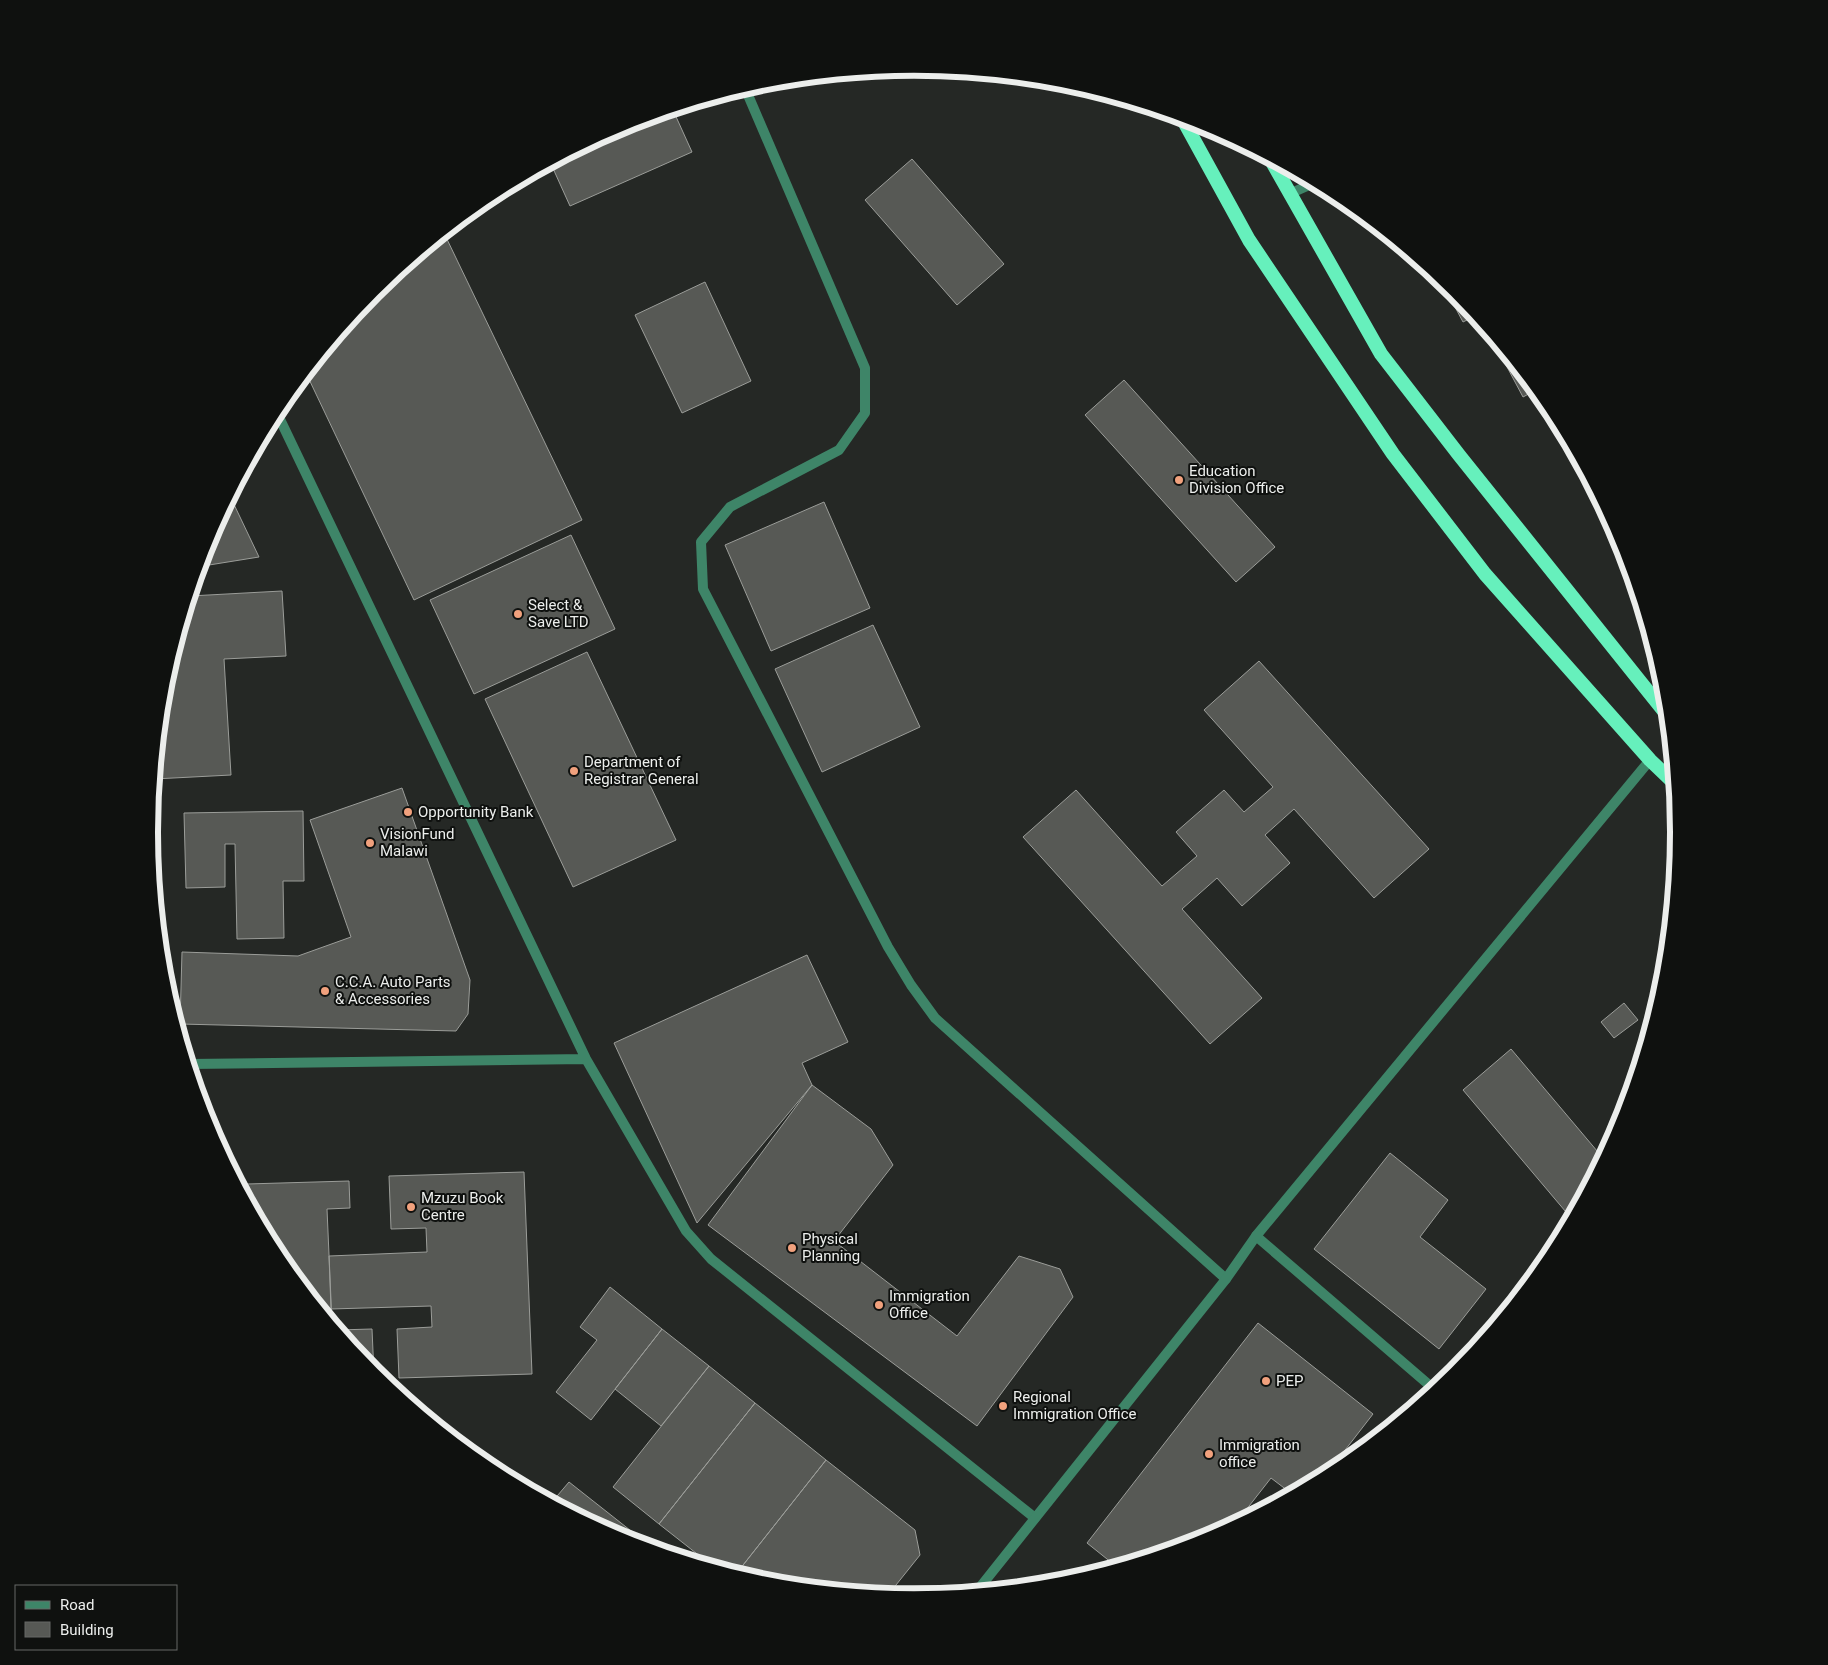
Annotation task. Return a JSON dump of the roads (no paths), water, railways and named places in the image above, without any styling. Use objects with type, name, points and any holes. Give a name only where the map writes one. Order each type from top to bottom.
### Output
[{"type":"highway","points":[[1187,128],[1249,240],[1392,454],[1485,574],[1650,760],[1668,778]]},
{"type":"highway","points":[[1276,169],[1381,354],[1459,455],[1659,705]]},
{"type":"street","points":[[748,95],[865,368],[865,413],[839,450],[730,507],[701,542],[703,589],[888,947],[911,985],[935,1018],[1226,1278]]},
{"type":"street","points":[[1289,194],[1306,187]]},
{"type":"street","points":[[280,420],[586,1059],[686,1231],[711,1259],[1035,1518]]},
{"type":"street","points":[[982,1585],[1226,1278],[1256,1236],[1650,760]]},
{"type":"street","points":[[194,1064],[586,1059]]},
{"type":"street","points":[[1256,1236],[1430,1385]]},
{"type":"place","name":"Education Division Office","points":[[1179,480]]},
{"type":"place","name":"Select & Save LTD","points":[[518,614]]},
{"type":"place","name":"Department of Registrar General","points":[[574,771]]},
{"type":"place","name":"Opportunity Bank","points":[[408,812]]},
{"type":"place","name":"VisionFund Malawi","points":[[370,843]]},
{"type":"place","name":"C.C.A. Auto Parts & Accessories","points":[[325,991]]},
{"type":"place","name":"Mzuzu Book Centre","points":[[411,1207]]},
{"type":"place","name":"Physical Planning","points":[[792,1248]]},
{"type":"place","name":"Immigration Office","points":[[879,1305]]},
{"type":"place","name":"PEP","points":[[1266,1381]]},
{"type":"place","name":"Regional Immigration Office","points":[[1003,1406]]},
{"type":"place","name":"Immigration office","points":[[1209,1454]]}]
